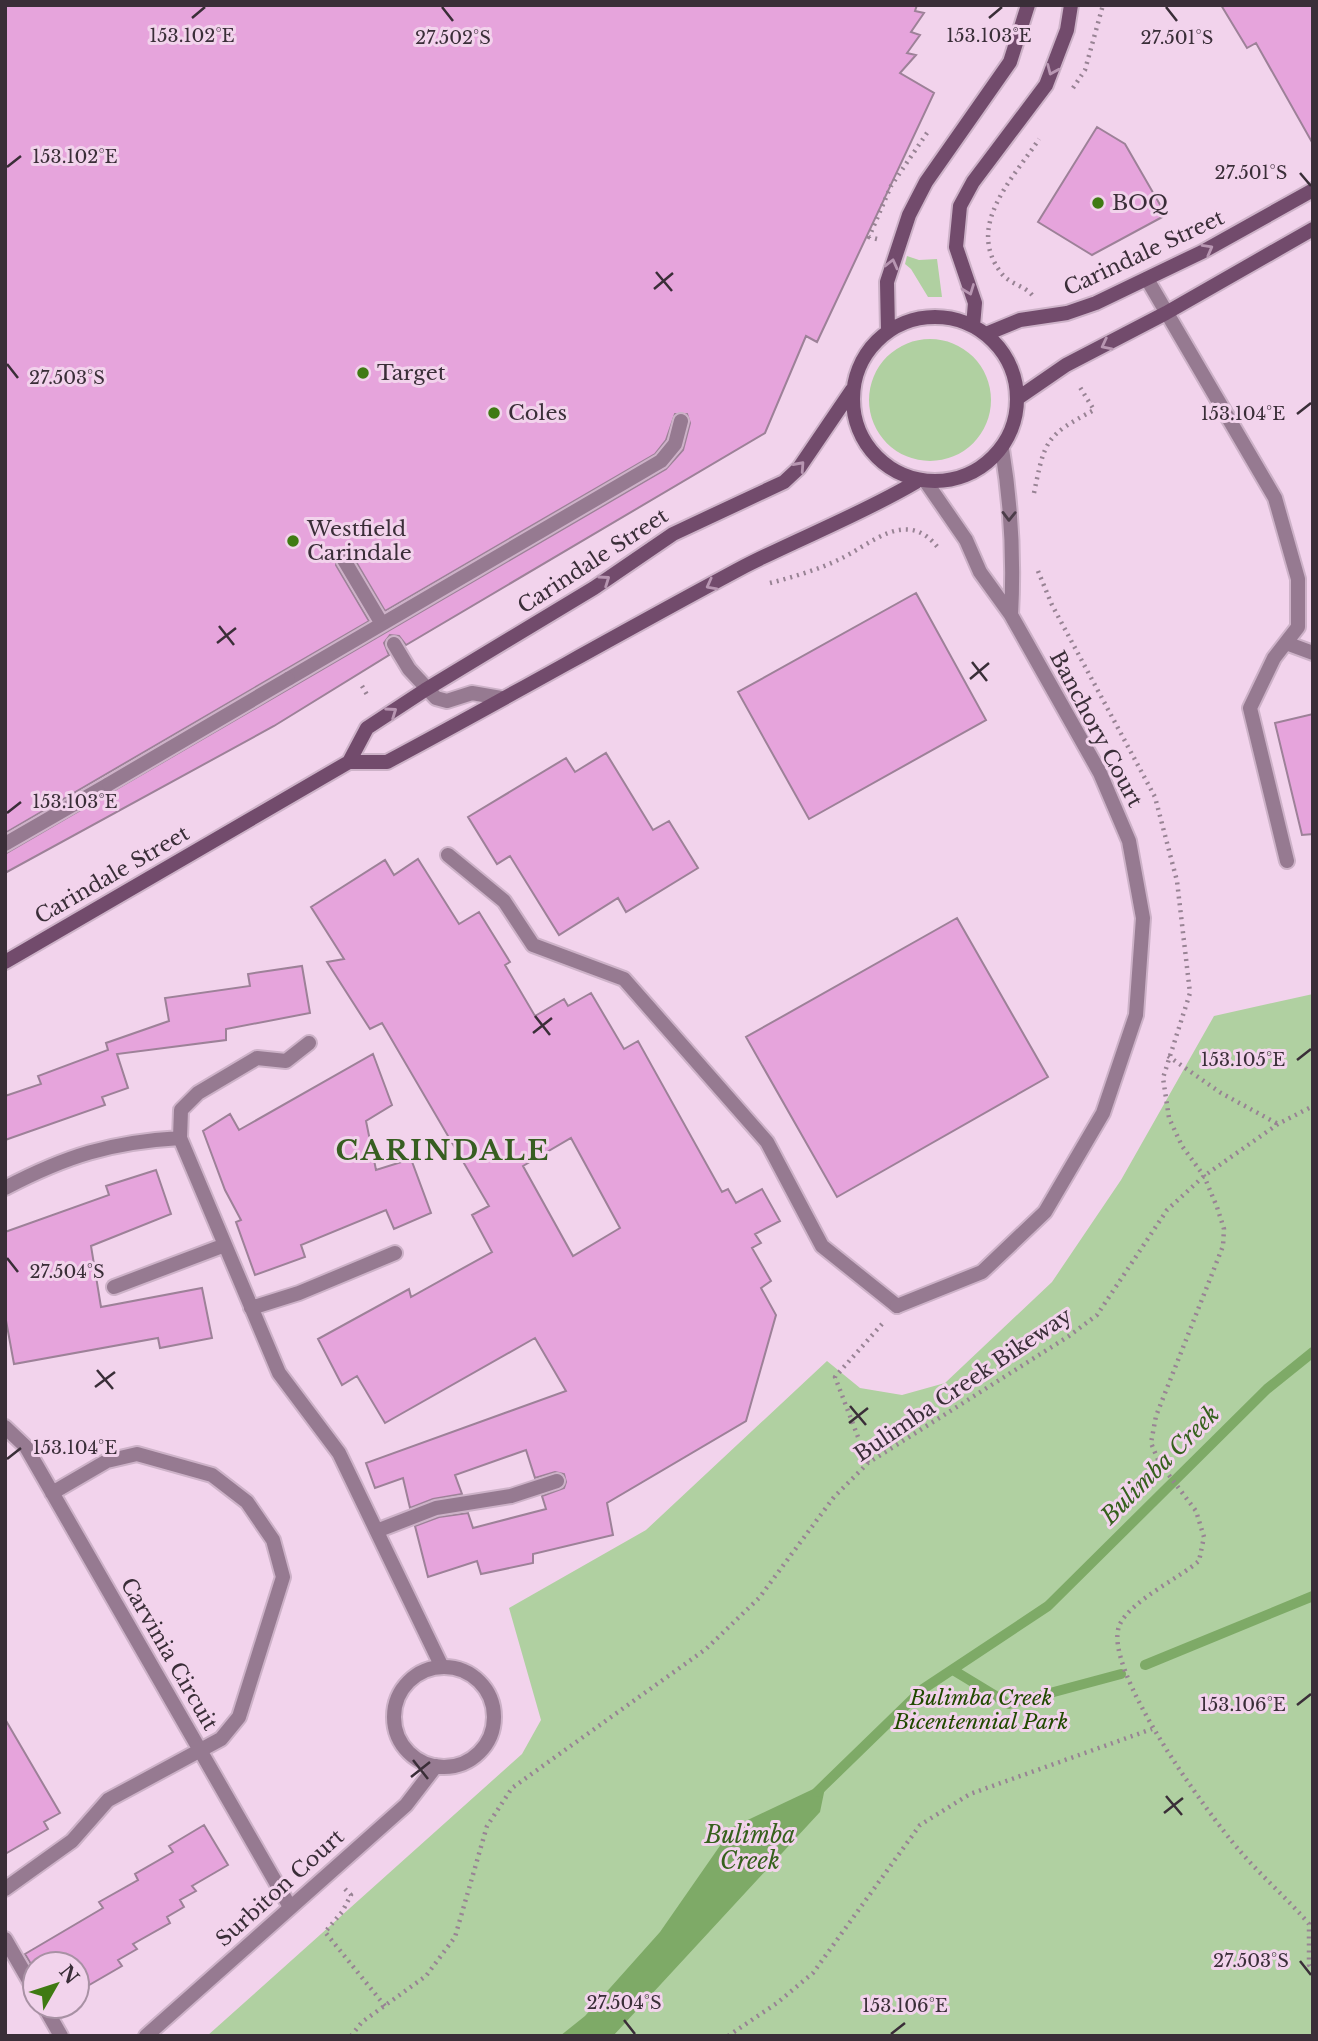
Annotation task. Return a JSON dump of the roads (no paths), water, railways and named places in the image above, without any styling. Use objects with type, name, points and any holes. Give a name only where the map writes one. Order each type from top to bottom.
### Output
[{"type":"street","points":[[888,331],[887,282],[909,215],[926,181],[1010,62],[1028,5]]},
{"type":"street","points":[[973,326],[975,303],[956,247],[960,206],[973,182],[1046,85],[1067,30],[1071,5]]},
{"type":"street","name":"Carindale Street","points":[[986,334],[1020,320],[1044,317],[1096,303],[1202,252],[1313,190]]},
{"type":"street","points":[[1018,398],[1066,365],[1166,313],[1313,229]]},
{"type":"street","points":[[1147,279],[1275,498],[1297,579],[1298,627],[1274,658],[1250,708],[1287,861]]},
{"type":"street","points":[[349,762],[387,762],[771,553],[921,482],[948,481],[968,476],[987,465],[1002,449],[1015,425],[1018,398],[1014,374],[1003,351],[986,334],[951,318],[929,317],[907,321],[888,331],[868,351],[852,390],[852,411],[870,450],[888,467],[921,482]]},
{"type":"street","name":"Carindale Street","points":[[5,962],[349,762],[367,728],[594,588],[673,534],[784,482],[800,468],[852,390]]},
{"type":"street","points":[[5,844],[661,461],[675,444],[681,421]]},
{"type":"street","points":[[1002,449],[1009,493],[1008,525],[1013,568],[1011,615]]},
{"type":"street","name":"Banchory Court","points":[[448,855],[504,901],[533,945],[624,979],[767,1142],[822,1246],[897,1306],[982,1272],[1045,1212],[1103,1113],[1136,1015],[1143,918],[1129,841],[1100,773],[1011,615],[979,572],[966,540],[921,482]]},
{"type":"street","points":[[344,560],[382,624]]},
{"type":"street","points":[[1286,643],[1313,653]]},
{"type":"street","points":[[394,644],[425,690],[447,701],[472,693],[501,698]]},
{"type":"street","points":[[309,1044],[286,1061],[257,1058],[198,1093],[181,1110],[180,1138],[279,1373],[339,1453],[379,1530],[443,1667]]},
{"type":"street","points":[[5,1188],[54,1163],[133,1141],[180,1138]]},
{"type":"street","points":[[114,1287],[225,1245]]},
{"type":"street","points":[[251,1308],[299,1293],[395,1253]]},
{"type":"street","name":"Carvinia Circuit","points":[[5,1427],[26,1447],[290,1907]]},
{"type":"street","points":[[5,1889],[72,1841],[108,1800],[221,1739],[239,1717],[282,1577],[273,1540],[247,1502],[212,1475],[137,1454],[107,1461],[52,1493]]},
{"type":"street","points":[[379,1530],[436,1508],[511,1496],[557,1481]]},
{"type":"street","points":[[443,1667],[465,1671],[484,1687],[492,1703],[494,1720],[490,1737],[482,1750],[469,1761],[460,1765],[436,1766],[419,1760],[403,1746],[395,1730],[394,1716],[398,1695],[419,1673],[443,1667]]},
{"type":"street","name":"Surbiton Court","points":[[146,2036],[406,1805],[436,1766]]},
{"type":"street","points":[[5,1939],[21,1967]]},
{"type":"street","points":[[52,2020],[61,2036]]},
{"type":"water","name":"Bulimba Creek","points":[[826,1783],[820,1812],[613,2036],[560,2036],[585,2016],[660,1932],[733,1827]]},
{"type":"waterway","name":"Bulimba Creek","points":[[817,1792],[923,1689],[1048,1606],[1267,1389],[1313,1352]]},
{"type":"waterway","points":[[1145,1665],[1313,1596]]},
{"type":"waterway","points":[[953,1670],[1009,1704],[1121,1674]]},
{"type":"place","name":"BOQ","points":[[1098,203]]},
{"type":"place","name":"Target","points":[[363,373]]},
{"type":"place","name":"Coles","points":[[494,413]]},
{"type":"place","name":"Westfield Carindale","points":[[293,541]]},
{"type":"district","name":"CARINDALE","points":[[443,1150]]},
{"type":"park label","name":"Bulimba Creek Bicentennial Park","points":[[981,1710]]}]
